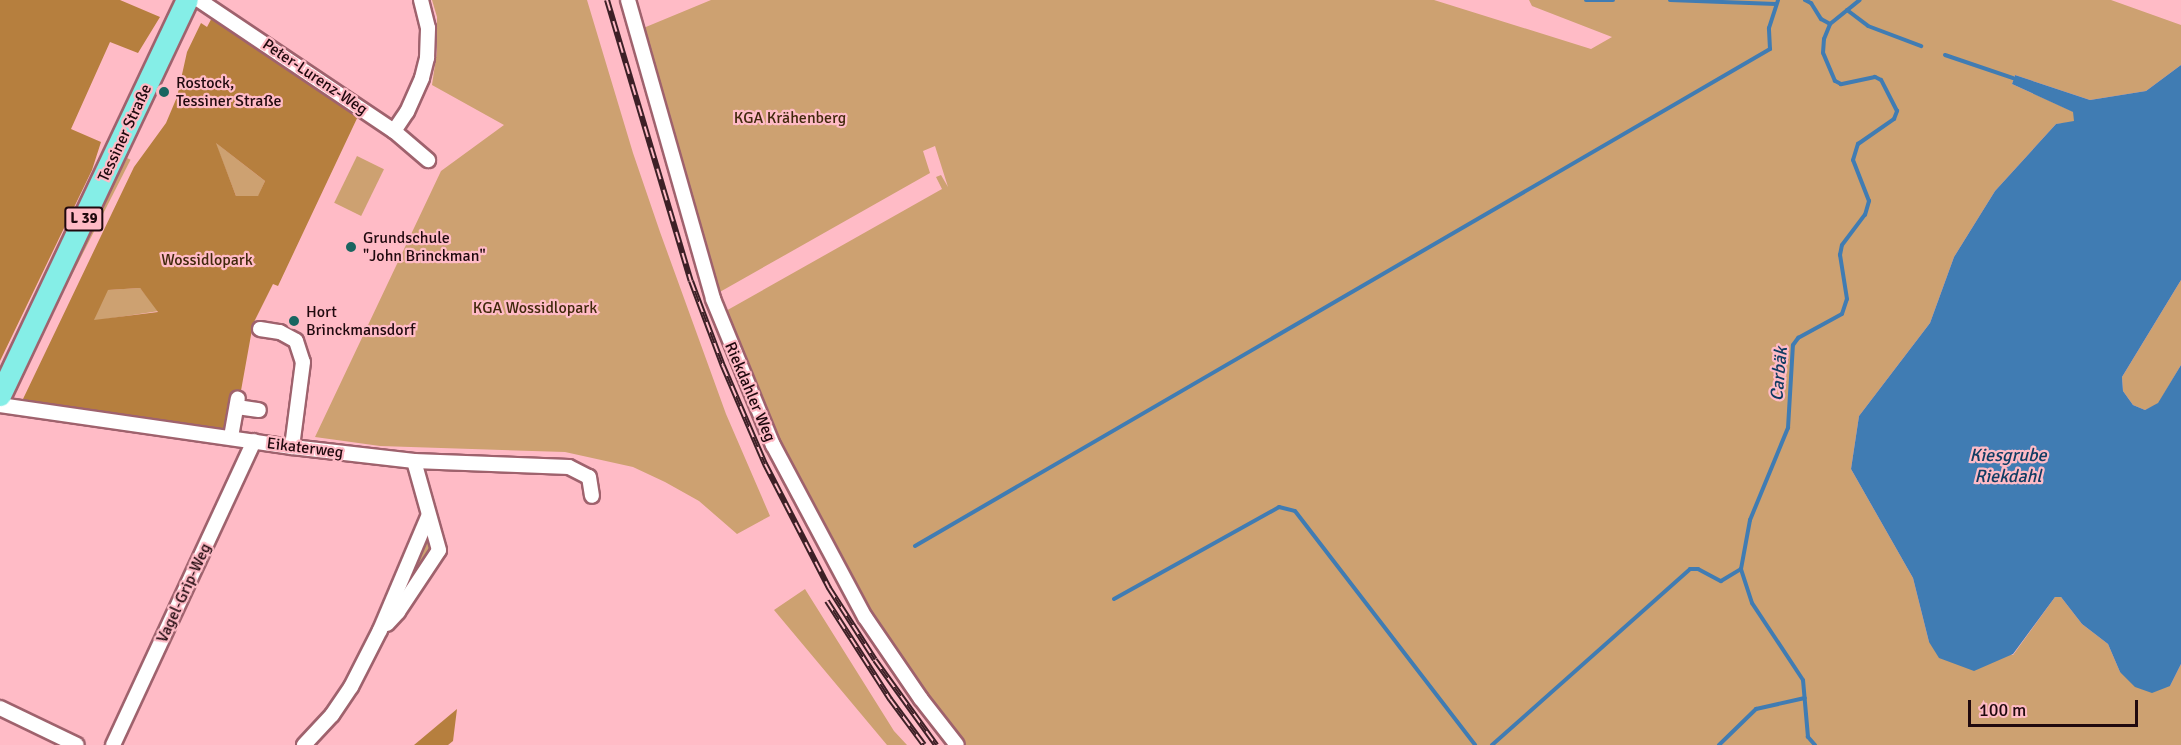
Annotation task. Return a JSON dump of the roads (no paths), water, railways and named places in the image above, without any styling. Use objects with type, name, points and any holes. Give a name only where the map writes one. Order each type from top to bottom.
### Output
[{"type":"main road","name":"Tessiner Straße","points":[[0,395],[187,0]]},
{"type":"street","points":[[394,131],[407,112],[427,58],[428,28],[421,0]]},
{"type":"street","name":"Riekdahler Weg","points":[[628,0],[713,299],[773,445],[865,617],[921,699],[957,745]]},
{"type":"street","name":"Peter-Lurenz-Weg","points":[[208,2],[394,131],[428,160]]},
{"type":"street","points":[[260,329],[280,332],[296,341],[303,362],[292,447]]},
{"type":"street","points":[[231,437],[238,403],[259,410]]},
{"type":"street","name":"Eikaterweg","points":[[0,405],[292,447],[414,461],[570,467],[589,477],[592,496]]},
{"type":"street","name":"Vagel-Grip-Weg","points":[[113,745],[254,441]]},
{"type":"street","points":[[380,630],[398,612],[436,557],[437,542],[428,517],[414,461]]},
{"type":"street","points":[[304,745],[332,715],[345,696],[380,630],[428,517]]},
{"type":"street","points":[[0,708],[76,745]]},
{"type":"water","name":"Kiesgrube Riekdahl","points":[[2181,65],[2181,280],[2122,377],[2123,391],[2133,405],[2145,410],[2158,403],[2181,365],[2181,664],[2170,686],[2152,693],[2135,687],[2120,672],[2108,644],[2082,624],[2061,597],[2055,597],[2013,654],[1974,671],[1939,658],[1929,642],[1913,578],[1851,469],[1859,416],[1930,323],[1954,257],[1995,191],[2056,124],[2074,121],[2073,112],[2012,84],[2015,75],[2090,100],[2146,91]]},
{"type":"waterway","points":[[1586,0],[1613,0]]},
{"type":"waterway","points":[[1670,0],[1776,4]]},
{"type":"waterway","points":[[915,546],[1770,49],[1769,28],[1778,0]]},
{"type":"waterway","points":[[1805,0],[1811,3],[1821,19],[1830,24]]},
{"type":"waterway","name":"Carbäk","points":[[1815,745],[1808,737],[1803,680],[1752,603],[1741,569],[1750,520],[1788,428],[1793,345],[1798,338],[1842,314],[1847,299],[1840,255],[1842,245],[1865,215],[1869,201],[1853,160],[1858,144],[1894,119],[1897,111],[1881,80],[1875,77],[1841,84],[1835,81],[1823,53],[1824,39],[1830,24],[1860,0]]},
{"type":"waterway","points":[[1847,10],[1868,26],[1921,46]]},
{"type":"waterway","points":[[1945,55],[2013,78]]},
{"type":"waterway","points":[[1114,599],[1279,507],[1295,511],[1475,745]]},
{"type":"waterway","points":[[1492,745],[1690,569],[1698,569],[1721,581],[1741,569]]},
{"type":"waterway","points":[[1719,745],[1756,709],[1805,698]]},
{"type":"railway","points":[[607,0],[691,281],[723,366],[765,464],[829,588],[875,660],[936,745]]},
{"type":"railway","points":[[827,601],[890,699],[924,745]]},
{"type":"place","name":"Rostock, Tessiner Straße","points":[[164,92]]},
{"type":"place","name":"Grundschule \"John Brinckman\"","points":[[351,247]]},
{"type":"place","name":"Hort Brinckmansdorf","points":[[294,321]]},
{"type":"park label","name":"KGA Krähenberg","points":[[790,118]]},
{"type":"park label","name":"Wossidlopark","points":[[207,260]]},
{"type":"park label","name":"KGA Wossidlopark","points":[[535,308]]}]
